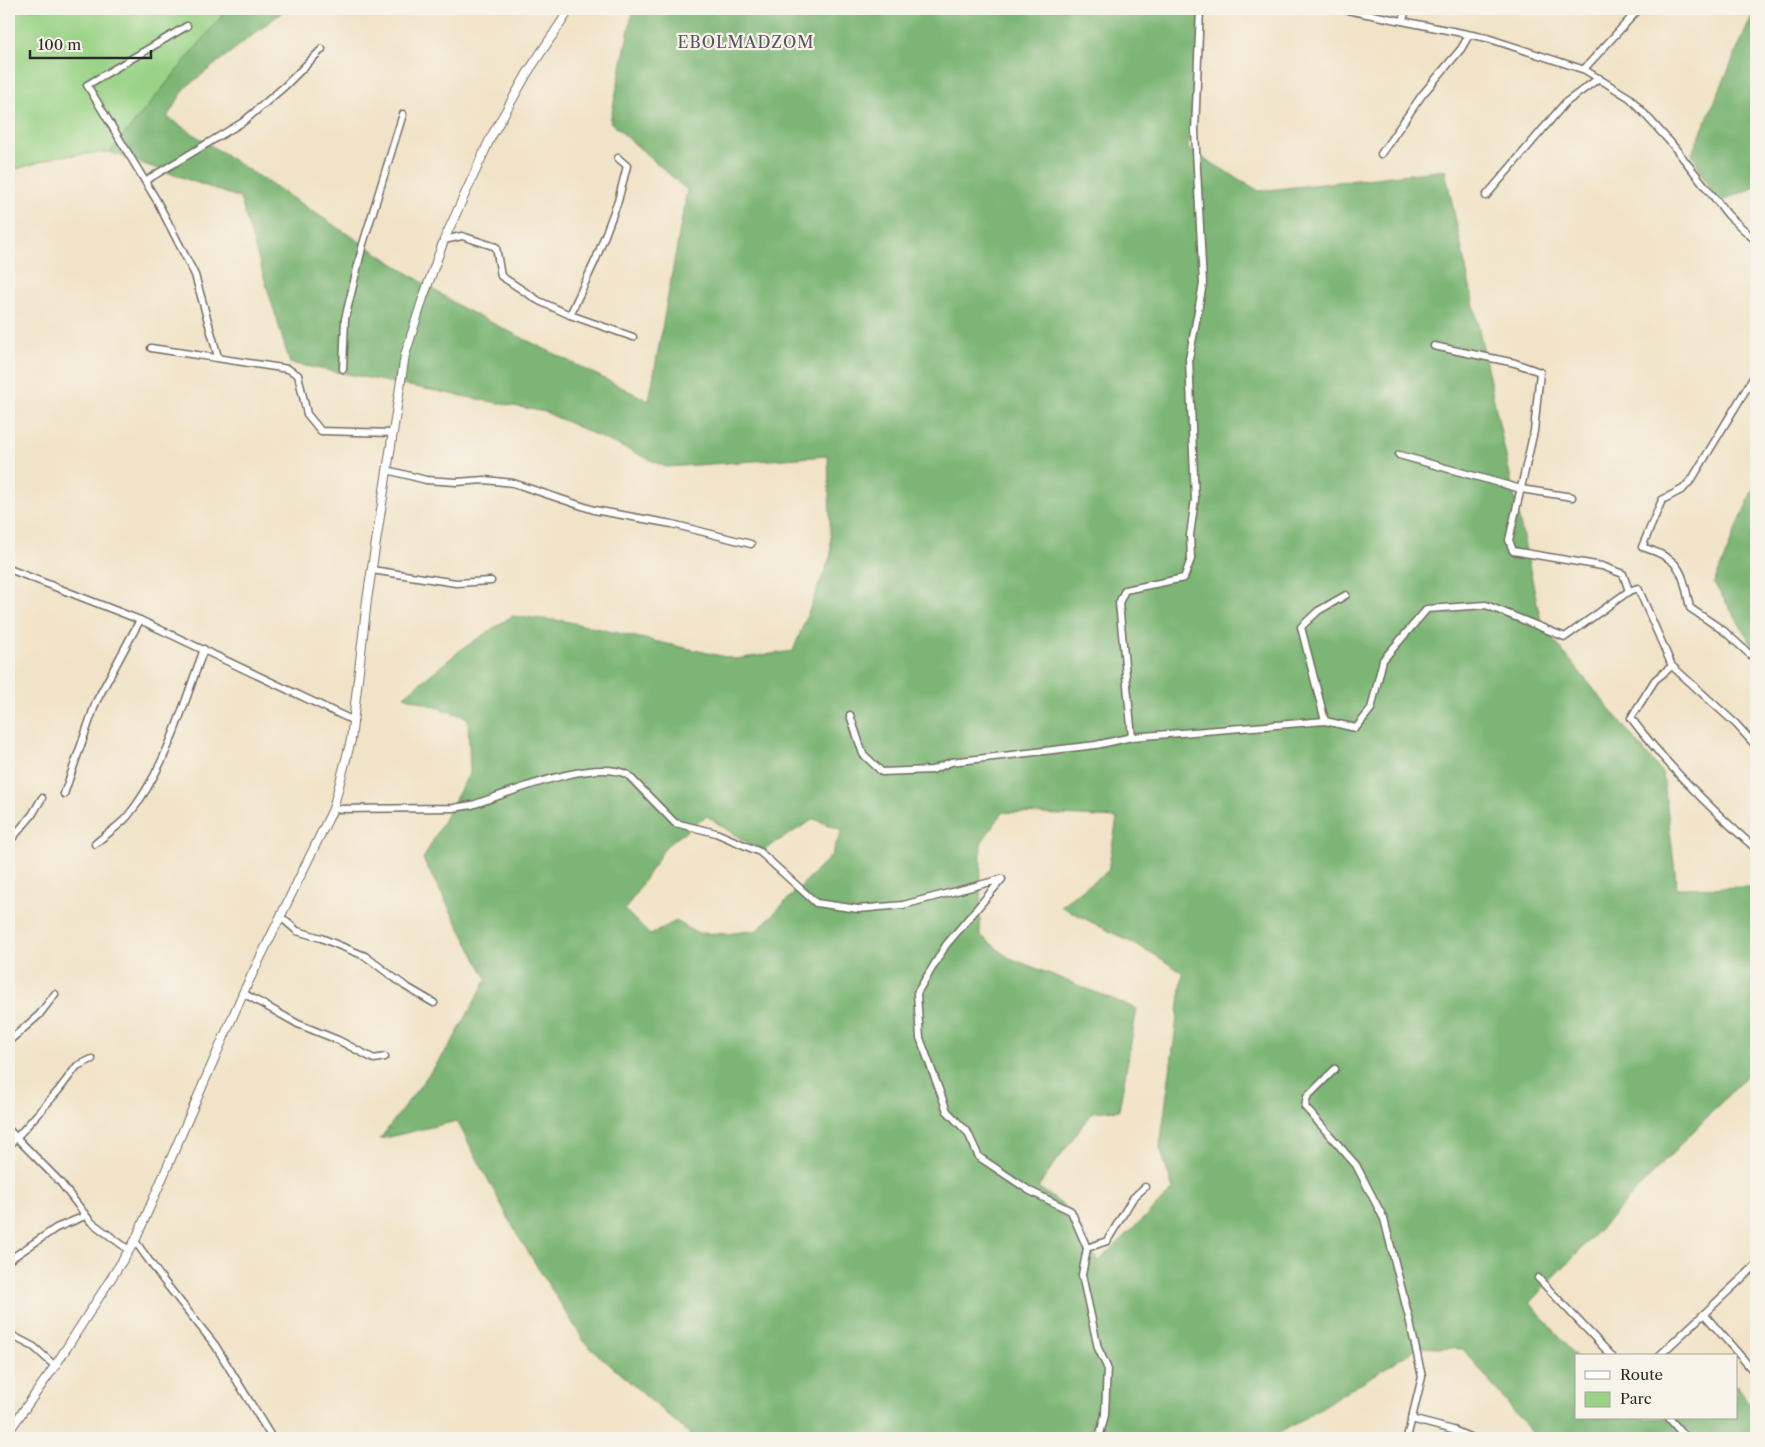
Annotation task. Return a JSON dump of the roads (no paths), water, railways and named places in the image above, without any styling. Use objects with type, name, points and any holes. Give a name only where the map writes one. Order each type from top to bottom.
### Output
[{"type":"street","points":[[9,1431],[55,1366],[135,1241],[243,993],[333,809],[346,766],[354,721],[372,570],[405,355],[422,298],[444,240],[491,137],[510,102],[570,9]]},
{"type":"street","points":[[1132,737],[1119,604],[1125,590],[1184,578],[1192,559],[1190,534],[1195,499],[1190,359],[1203,284],[1195,131],[1200,9]]},
{"type":"street","points":[[1342,9],[1469,35],[1584,69],[1630,98],[1671,143],[1728,215],[1756,241]]},
{"type":"street","points":[[1403,21],[1406,9]]},
{"type":"street","points":[[1584,69],[1639,9]]},
{"type":"street","points":[[187,26],[87,85],[145,181],[195,275],[218,357]]},
{"type":"street","points":[[1382,154],[1422,95],[1461,49],[1469,35]]},
{"type":"street","points":[[145,181],[243,122],[285,86],[322,49]]},
{"type":"street","points":[[1486,196],[1565,103],[1599,78]]},
{"type":"street","points":[[343,368],[345,318],[363,244],[403,114]]},
{"type":"street","points":[[570,315],[618,201],[628,166],[618,158]]},
{"type":"street","points":[[444,240],[462,236],[496,247],[501,276],[539,301],[570,315],[633,337]]},
{"type":"street","points":[[1434,346],[1515,363],[1540,372],[1534,431],[1509,540],[1513,551],[1602,566],[1623,574],[1630,591]]},
{"type":"street","points":[[151,348],[288,369],[298,375],[307,414],[321,431],[393,433]]},
{"type":"street","points":[[1756,373],[1692,479],[1683,489],[1662,500],[1642,548],[1665,554],[1683,574],[1690,608],[1724,631],[1756,660]]},
{"type":"street","points":[[1399,455],[1521,489],[1572,498]]},
{"type":"street","points":[[387,470],[426,480],[456,482],[485,480],[513,483],[588,508],[672,524],[751,544]]},
{"type":"street","points":[[9,569],[140,620],[354,721]]},
{"type":"street","points":[[372,570],[456,583],[491,581]]},
{"type":"street","points":[[850,715],[863,754],[882,772],[932,770],[951,762],[1096,744],[1132,737],[1325,721],[1356,728],[1371,708],[1383,660],[1427,609],[1486,605],[1565,637],[1630,591],[1638,588],[1672,666],[1736,724],[1756,746]]},
{"type":"street","points":[[1325,721],[1300,627],[1318,611],[1346,595]]},
{"type":"street","points":[[64,794],[96,702],[140,620]]},
{"type":"street","points":[[95,844],[126,818],[148,788],[169,743],[204,649]]},
{"type":"street","points":[[1672,666],[1655,680],[1631,718],[1648,740],[1712,810],[1756,849]]},
{"type":"street","points":[[333,809],[453,808],[472,805],[584,771],[618,770],[628,775],[675,823],[716,833],[760,852],[816,903],[858,909],[903,905],[1002,879],[946,945],[917,993],[920,1038],[947,1112],[968,1133],[978,1157],[1030,1191],[1071,1211],[1087,1248],[1082,1275],[1098,1348],[1107,1368],[1105,1415],[1099,1438]]},
{"type":"street","points":[[9,842],[32,815],[42,798]]},
{"type":"street","points":[[281,917],[297,931],[321,938],[365,956],[405,986],[434,1003]]},
{"type":"street","points":[[243,993],[298,1024],[338,1040],[374,1059],[385,1057]]},
{"type":"street","points":[[9,1041],[39,1015],[56,994]]},
{"type":"street","points":[[9,1146],[77,1066],[92,1059]]},
{"type":"street","points":[[1335,1069],[1307,1097],[1305,1107],[1356,1166],[1384,1219],[1410,1318],[1422,1377],[1407,1438]]},
{"type":"street","points":[[9,1130],[60,1182],[85,1216],[96,1227],[129,1250]]},
{"type":"street","points":[[1087,1248],[1107,1241],[1133,1198],[1145,1187]]},
{"type":"street","points":[[9,1260],[56,1228],[85,1216]]},
{"type":"street","points":[[135,1241],[163,1280],[215,1345],[272,1438]]},
{"type":"street","points":[[1660,1354],[1756,1266]]},
{"type":"street","points":[[1538,1278],[1610,1354]]},
{"type":"street","points":[[1704,1314],[1756,1374]]},
{"type":"street","points":[[9,1334],[34,1347],[55,1366]]},
{"type":"street","points":[[1411,1419],[1453,1430],[1472,1438]]},
{"type":"street","points":[[1670,1420],[1686,1438]]},
{"type":"district","name":"EBOLMADZOM","points":[[746,42]]}]
